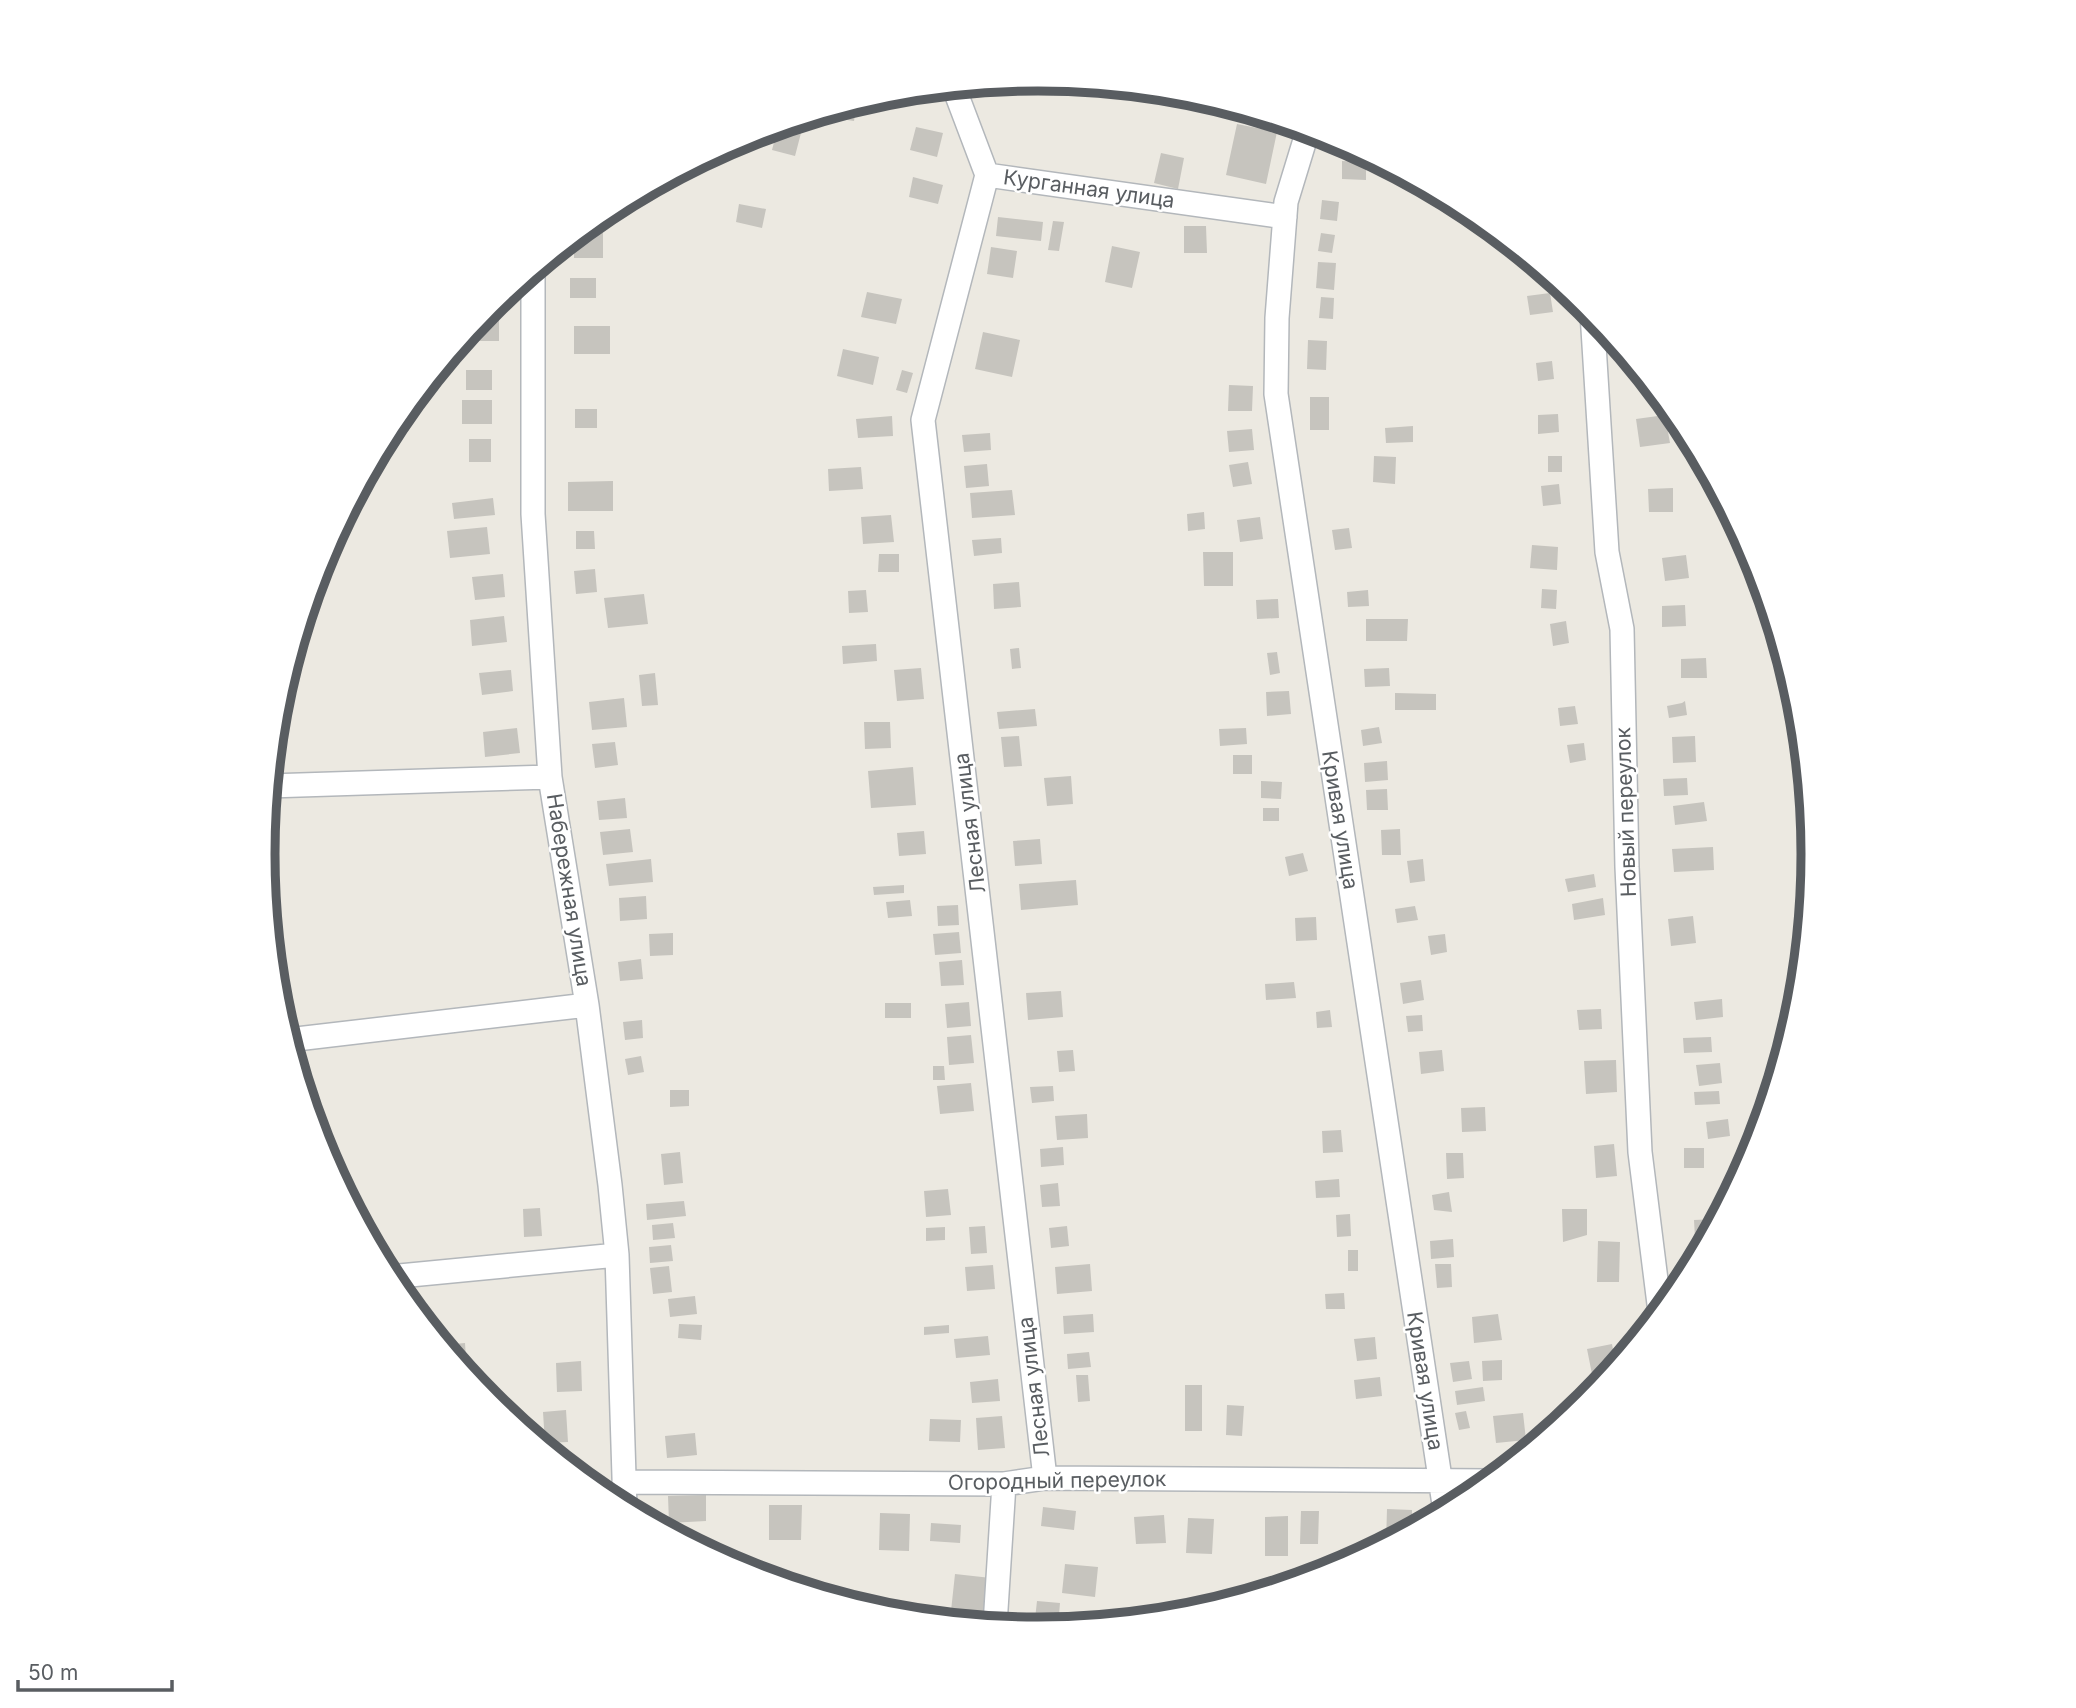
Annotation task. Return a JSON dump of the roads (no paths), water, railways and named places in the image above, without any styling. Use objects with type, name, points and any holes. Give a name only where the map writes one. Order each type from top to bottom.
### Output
[{"type":"street","name":"Курганная улица","points":[[957,96],[987,175],[1285,217]]},
{"type":"street","name":"Кривая улица","points":[[1305,139],[1286,202],[1277,318],[1276,394],[1443,1500]]},
{"type":"street","name":"Лесная улица","points":[[987,175],[923,420],[1045,1478]]},
{"type":"street","name":"Набережная улица","points":[[533,282],[533,514],[550,778],[587,1005],[617,1255],[624,1495]]},
{"type":"street","name":"Новый переулок","points":[[1593,330],[1607,552],[1622,629],[1627,867],[1640,1152],[1658,1297]]},
{"type":"street","points":[[279,786],[550,778]]},
{"type":"street","points":[[298,1039],[587,1005]]},
{"type":"street","points":[[403,1276],[617,1255]]},
{"type":"street","name":"Огородный переулок","points":[[624,1482],[1003,1484],[1045,1478],[1472,1481]]},
{"type":"street","points":[[996,1615],[1003,1484]]}]
